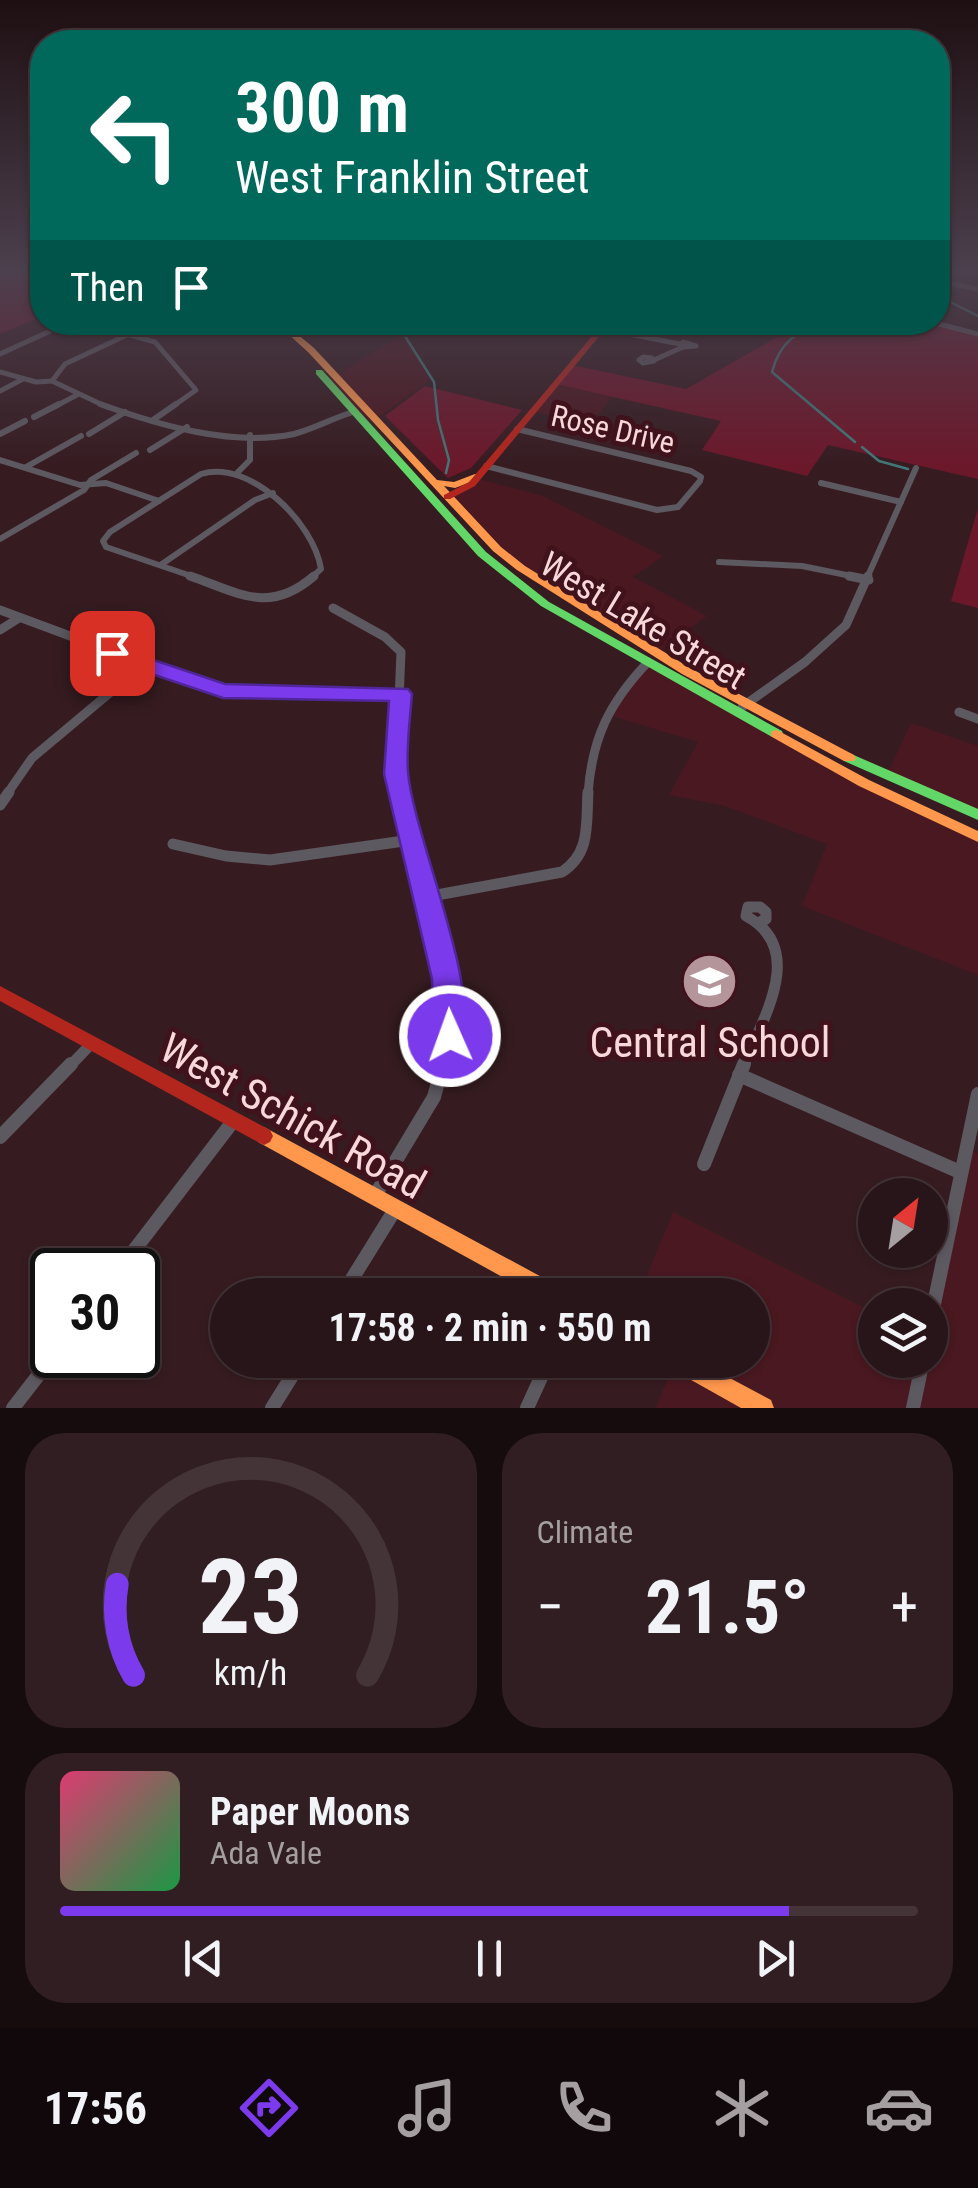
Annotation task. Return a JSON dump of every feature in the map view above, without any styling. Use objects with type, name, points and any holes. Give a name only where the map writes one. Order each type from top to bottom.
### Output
[{"type":"main road","name":"West Lake Street","points":[[291,335],[310,350],[434,482],[440,499],[482,554],[546,604],[648,662],[741,708],[978,816]]},
{"type":"main road","points":[[440,499],[464,491],[597,335]]},
{"type":"main road","name":"West Lake Street","points":[[298,342],[295,346],[353,412],[440,499],[521,568],[864,783],[978,837]]},
{"type":"main road","points":[[434,482],[455,485],[482,471]]},
{"type":"main road","name":"West Schick Road","points":[[0,993],[525,1278]]},
{"type":"main road","points":[[708,1378],[763,1408]]},
{"type":"street","points":[[0,354],[42,335]]},
{"type":"street","points":[[52,381],[65,364],[127,335]]},
{"type":"street","points":[[132,335],[155,342],[166,362],[181,370],[196,390],[153,420]]},
{"type":"street","points":[[640,335],[682,346],[654,360]]},
{"type":"street","points":[[0,372],[52,381],[77,395],[153,420],[250,436],[296,434],[353,412]]},
{"type":"street","points":[[0,391],[24,379]]},
{"type":"street","points":[[0,434],[77,395]]},
{"type":"street","points":[[26,468],[125,412]]},
{"type":"street","points":[[150,450],[187,427]]},
{"type":"street","name":"Rose Drive","points":[[482,471],[656,510],[678,507],[700,481],[701,477],[691,471],[517,429]]},
{"type":"street","points":[[238,472],[250,460],[250,436]]},
{"type":"street","points":[[0,539],[136,453]]},
{"type":"street","points":[[1,461],[89,485],[106,483],[159,500]]},
{"type":"street","points":[[741,708],[842,632],[869,580],[916,468]]},
{"type":"street","points":[[207,471],[238,472],[262,482],[273,493],[322,563],[293,594],[274,601],[112,550],[103,541],[207,471]]},
{"type":"street","points":[[821,483],[901,502]]},
{"type":"street","points":[[162,564],[255,500],[273,493]]},
{"type":"street","points":[[719,562],[802,566],[869,580]]},
{"type":"street","points":[[333,608],[385,637],[400,652],[396,774],[446,979],[450,1036],[434,1097],[374,1196]]},
{"type":"street","points":[[0,610],[210,688],[240,693],[400,694]]},
{"type":"street","points":[[0,630],[19,618]]},
{"type":"street","points":[[426,898],[562,872],[577,862],[584,849],[590,758],[596,728],[612,698],[648,662]]},
{"type":"street","points":[[0,805],[32,758],[143,665]]},
{"type":"street","points":[[959,712],[978,719]]},
{"type":"street","points":[[173,844],[226,856],[270,860],[410,840]]},
{"type":"street","points":[[704,1164],[780,976],[778,955],[760,922]]},
{"type":"street","points":[[0,1137],[92,1043]]},
{"type":"street","points":[[738,1075],[960,1172]]},
{"type":"street","points":[[937,1288],[960,1172],[972,1150],[978,1094]]},
{"type":"street","points":[[136,1248],[234,1120]]},
{"type":"street","points":[[353,1278],[396,1208]]},
{"type":"street","points":[[13,1408],[36,1378]]},
{"type":"street","points":[[272,1408],[291,1378]]},
{"type":"street","points":[[526,1408],[540,1378]]},
{"type":"street","points":[[913,1408],[919,1378]]},
{"type":"shaded area","points":[[401,335],[408,335],[430,380],[372,422],[358,412],[330,379]]},
{"type":"shaded area","points":[[781,335],[978,335],[978,479],[828,445],[807,476],[702,450],[721,421],[555,384],[572,365],[686,389]]},
{"type":"shaded area","points":[[557,385],[613,397],[589,425],[534,412]]},
{"type":"shaded area","points":[[425,386],[522,410],[471,468],[448,478],[385,416]]},
{"type":"shaded area","points":[[478,479],[540,495],[663,556],[633,577],[707,616],[660,650],[563,593],[524,568],[450,497],[466,491]]},
{"type":"shaded area","points":[[978,508],[978,608],[951,601]]},
{"type":"shaded area","points":[[649,664],[978,837],[978,975],[802,906],[827,844],[725,806],[669,795],[698,742],[605,714]]},
{"type":"shaded area","points":[[911,723],[978,746],[978,813],[888,772]]},
{"type":"shaded area","points":[[969,1150],[978,1154],[978,1408],[776,1408],[719,1378],[770,1378],[770,1278],[646,1278],[673,1212],[858,1304],[858,1378],[948,1378],[948,1288],[934,1288],[939,1268],[948,1268],[948,1233]]},
{"type":"shaded area","points":[[668,1378],[698,1378],[752,1408],[656,1408]]},
{"type":"waterway","points":[[404,335],[434,382],[438,420],[449,460],[446,473]]},
{"type":"waterway","points":[[797,335],[780,352],[772,372],[855,442]]},
{"type":"waterway","points":[[862,447],[879,461],[908,469]]},
{"type":"traffic: fast","points":[[319,372],[482,554],[545,604],[777,734]]},
{"type":"traffic: fast","points":[[849,758],[978,815]]},
{"type":"traffic: slow","points":[[293,335],[497,549],[521,568],[686,671],[849,758]]},
{"type":"traffic: slow","points":[[434,482],[455,485],[478,476]]},
{"type":"traffic: slow","points":[[777,734],[864,783],[978,837]]},
{"type":"traffic: slow","points":[[264,1136],[524,1278]]},
{"type":"traffic: slow","points":[[708,1378],[763,1408]]},
{"type":"traffic: jam","points":[[447,497],[472,484],[597,335]]},
{"type":"traffic: jam","points":[[0,993],[264,1136]]},
{"type":"place","name":"Central School","points":[[710,982]]},
{"type":"route","points":[[112,653],[223,691],[400,694],[396,774],[446,979],[450,1036]]}]
